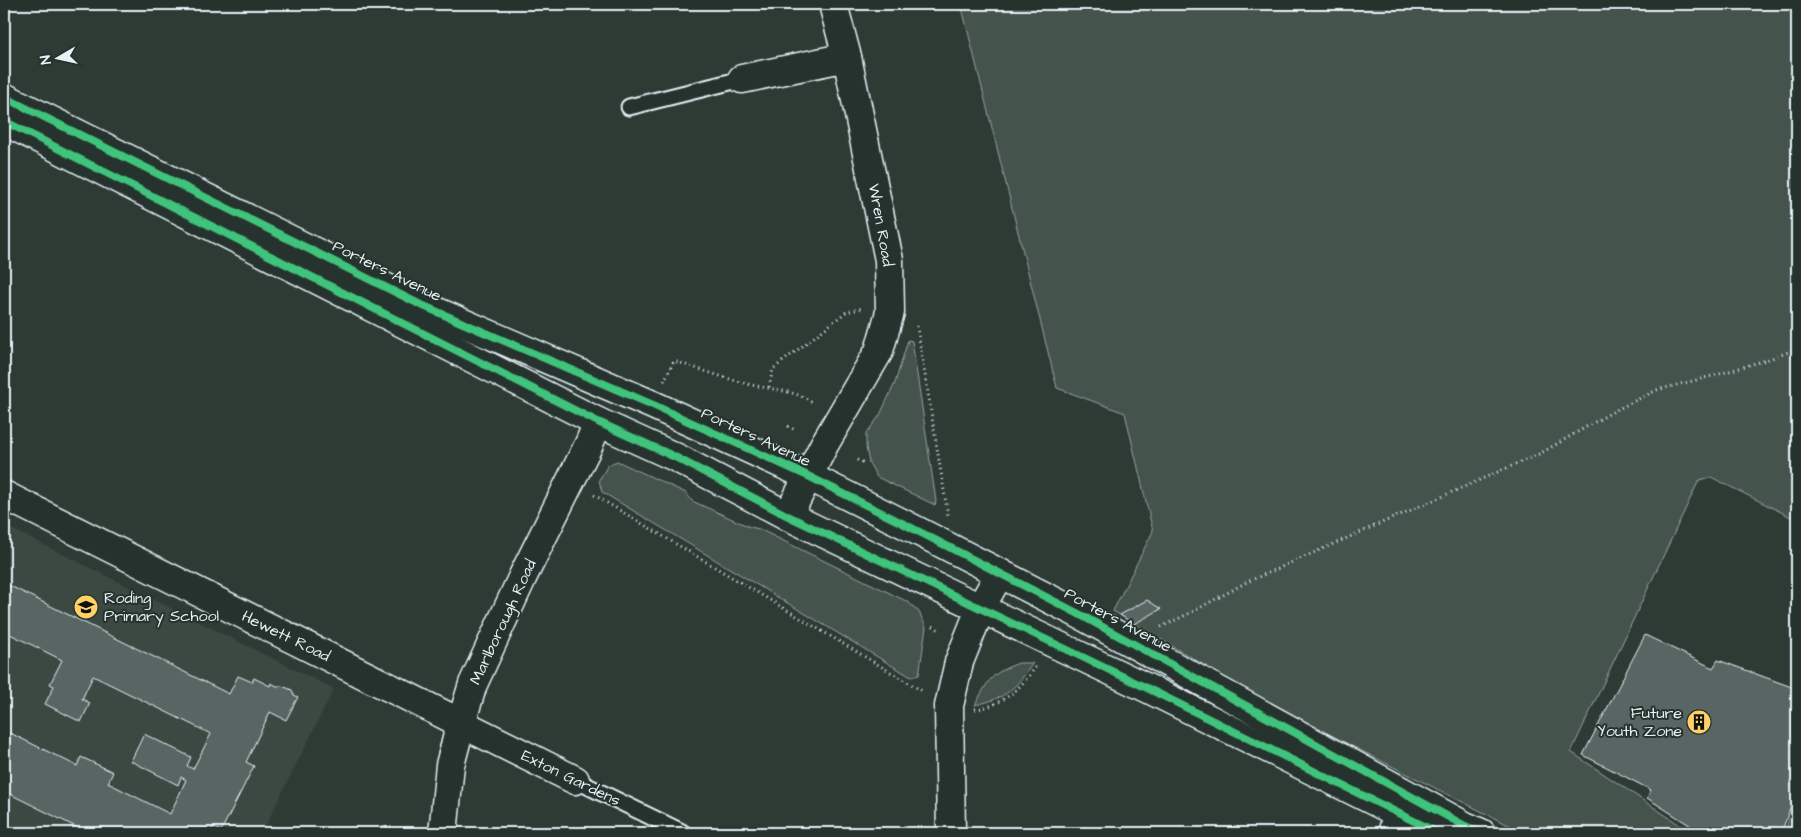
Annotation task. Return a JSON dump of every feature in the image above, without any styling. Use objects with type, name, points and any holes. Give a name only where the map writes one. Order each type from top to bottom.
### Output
[{"type":"main road","name":"Wren Road","points":[[788,516],[824,445],[879,351],[890,312],[889,260],[847,57],[833,4]]},
{"type":"main road","points":[[742,79],[847,57]]},
{"type":"main road","name":"Porters Avenue","points":[[4,97],[419,304],[653,405],[808,476],[1086,618],[1481,833]]},
{"type":"main road","points":[[4,120],[598,422],[675,457],[788,516],[1149,689],[1394,823],[1438,833]]},
{"type":"main road","name":"Marlborough Road","points":[[443,833],[450,765],[461,723],[477,675],[598,422]]},
{"type":"main road","name":"Hewett Road","points":[[4,495],[461,723]]},
{"type":"main road","points":[[951,833],[948,706],[959,662],[981,607],[1000,573]]},
{"type":"main road","name":"Exton Gardens","points":[[461,723],[575,780]]},
{"type":"lane","points":[[629,107],[742,79]]},
{"type":"lane","name":"Exton Gardens","points":[[575,780],[682,832]]},
{"type":"path","points":[[769,388],[772,369],[846,312],[873,306],[916,320],[949,518]]},
{"type":"path","points":[[1157,628],[1192,612],[1247,582],[1541,453],[1614,411],[1657,390],[1716,375],[1797,349]]},
{"type":"path","points":[[663,384],[674,361],[754,386],[802,396],[812,402]]},
{"type":"path","points":[[788,426],[796,430]]},
{"type":"path","points":[[857,460],[864,463]]},
{"type":"path","points":[[594,495],[925,692]]},
{"type":"path","points":[[933,626],[941,632]]},
{"type":"path","points":[[970,710],[982,709],[1016,692],[1038,662]]},
{"type":"shaded area","points":[[961,4],[1797,4],[1797,520],[1711,477],[1699,480],[1571,752],[1692,833],[1524,833],[1275,707],[1113,611],[1153,531],[1125,413],[1057,388]]},
{"type":"shaded area","points":[[908,340],[912,341],[936,501],[935,505],[877,477],[869,463],[866,447],[866,434],[880,415],[895,383]]},
{"type":"shaded area","points":[[617,461],[686,493],[692,501],[750,527],[759,529],[908,602],[919,612],[926,627],[919,675],[911,677],[602,492],[599,480],[608,465]]},
{"type":"shaded area","name":"Roding Primary School","points":[[4,525],[334,689],[262,833],[4,833]]},
{"type":"shaded area","points":[[1019,663],[1033,663],[1021,680],[1009,691],[995,699],[975,705],[988,683],[996,674]]},
{"type":"shaded area","points":[[1797,797],[1797,833],[1784,833]]},
{"type":"building","points":[[4,583],[229,694],[238,676],[252,682],[254,678],[270,686],[271,683],[292,690],[294,695],[298,697],[286,720],[270,712],[246,762],[254,766],[221,831],[213,827],[210,833],[88,833],[4,791],[4,730],[77,766],[81,757],[113,772],[108,783],[170,814],[186,780],[181,777],[178,785],[131,761],[144,734],[191,757],[187,766],[193,769],[211,734],[93,676],[82,699],[90,703],[81,722],[45,704],[54,686],[50,684],[62,660],[4,631]]},
{"type":"building","points":[[1147,600],[1161,609],[1134,624],[1120,615]]},
{"type":"building","name":"Future Youth Zone","points":[[1645,635],[1713,668],[1718,660],[1797,689],[1797,790],[1781,833],[1702,833],[1647,798],[1651,790],[1583,755]]},
{"type":"cycle path","points":[[4,97],[419,304],[653,405],[808,476],[1077,613],[1465,826],[1481,833]]},
{"type":"cycle path","points":[[4,121],[598,422],[675,457],[788,516],[1149,689],[1438,833]]},
{"type":"place","name":"Roding Primary School","points":[[86,607]]},
{"type":"place","name":"Future Youth Zone","points":[[1699,722]]}]
